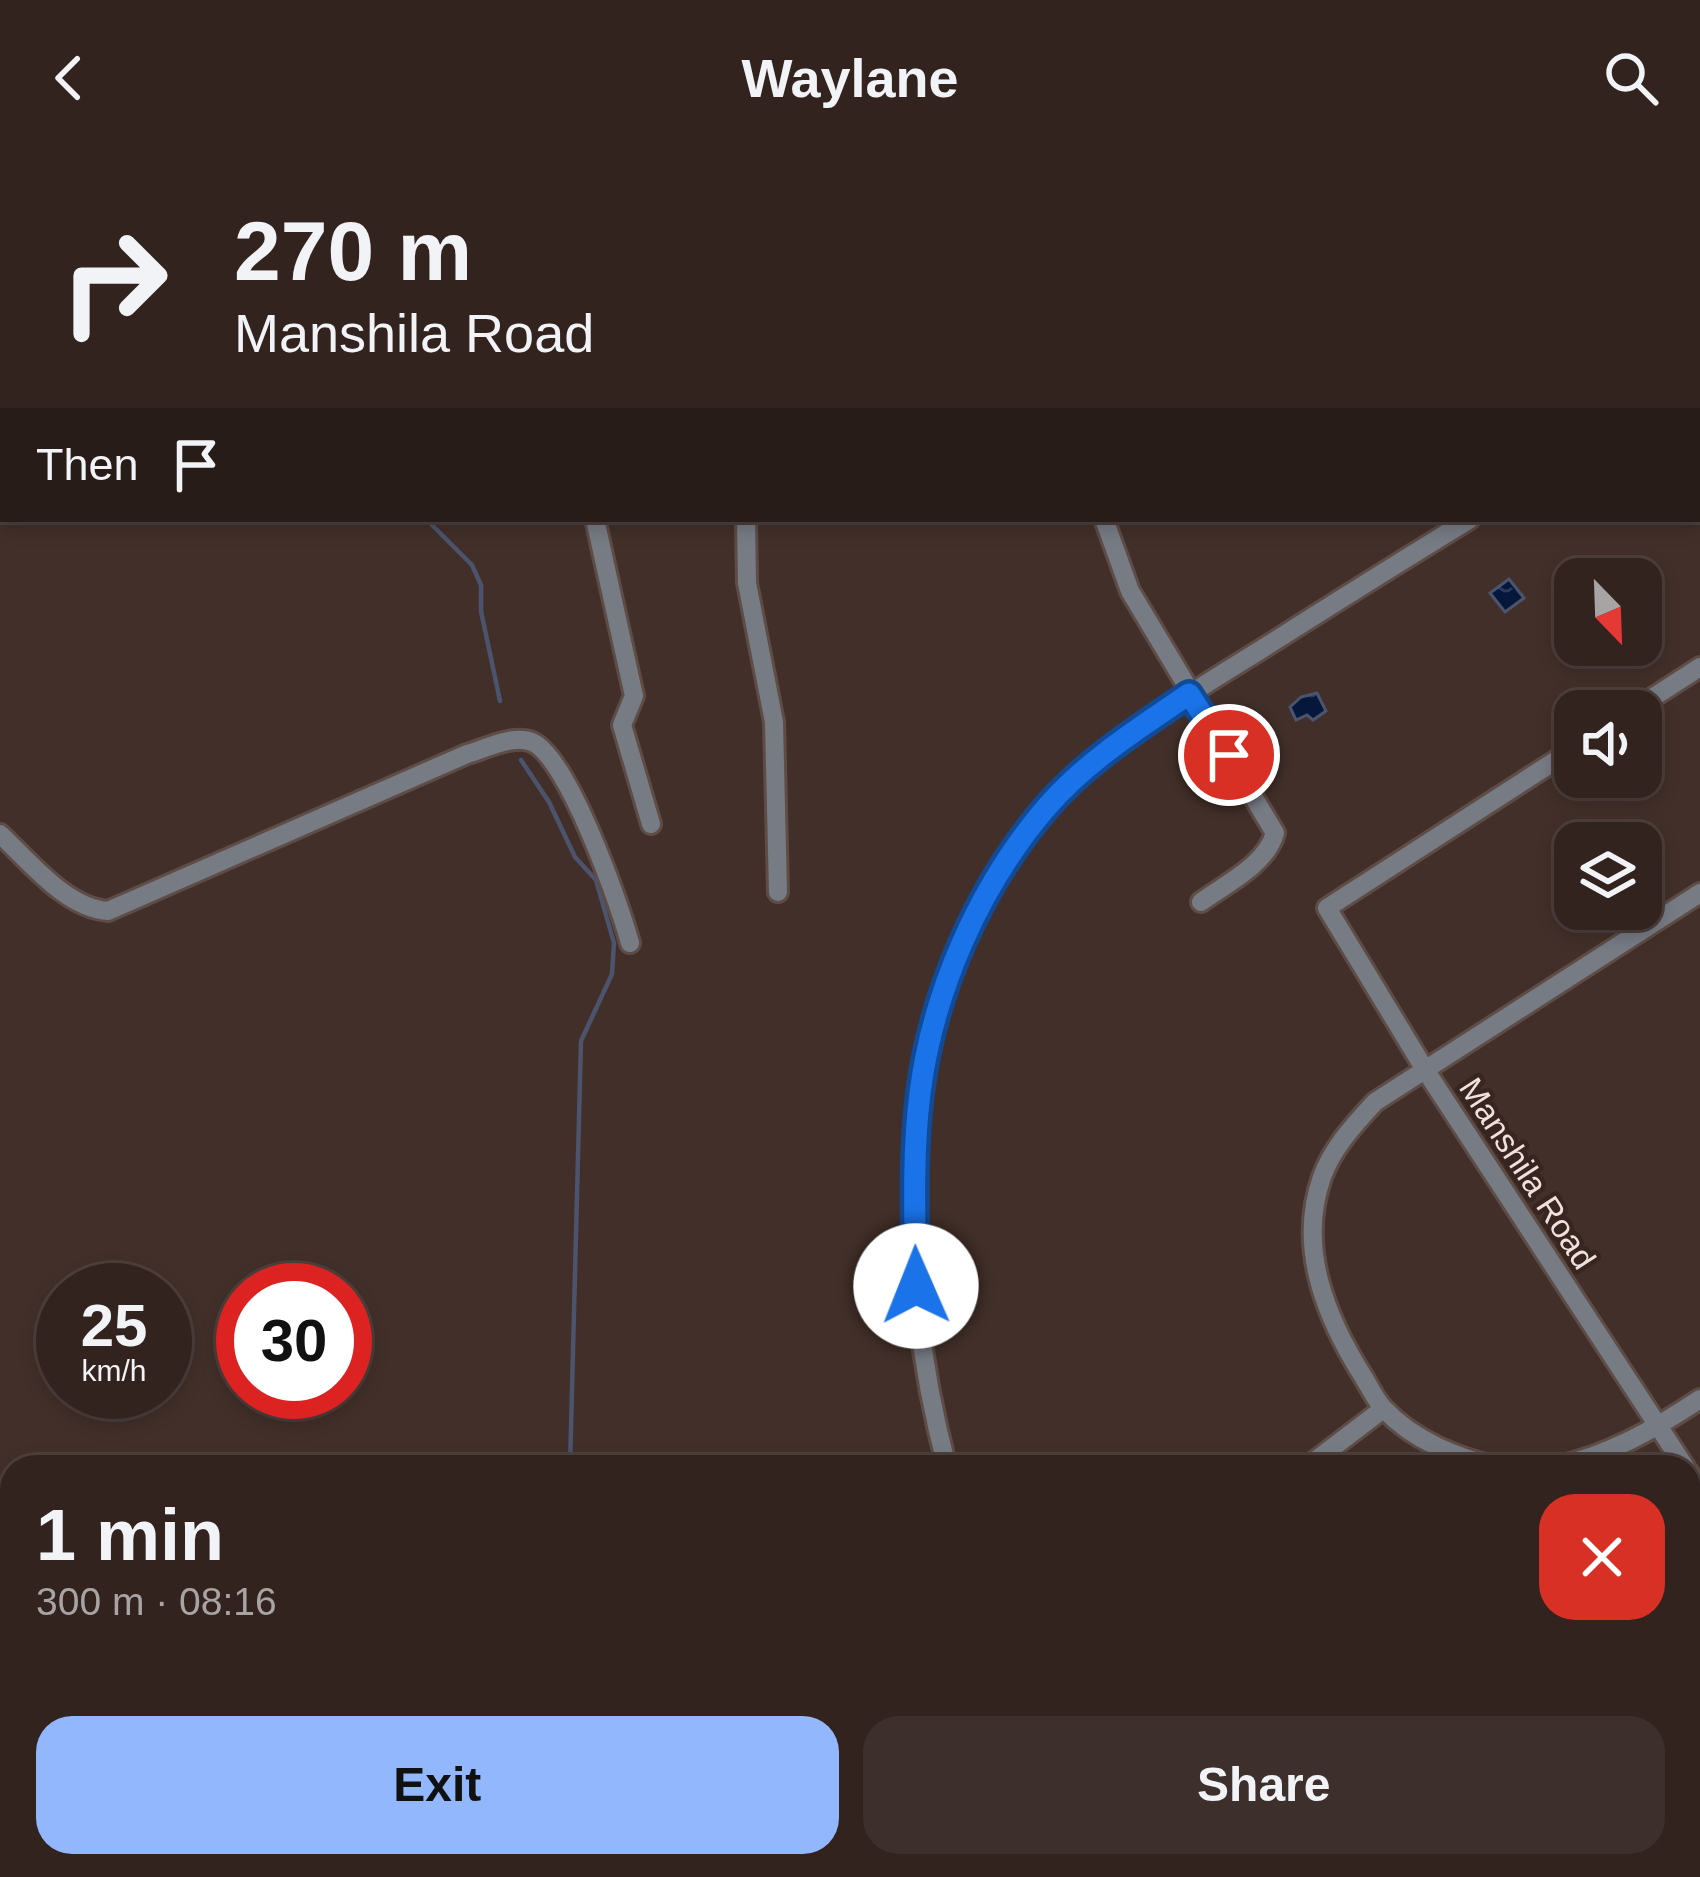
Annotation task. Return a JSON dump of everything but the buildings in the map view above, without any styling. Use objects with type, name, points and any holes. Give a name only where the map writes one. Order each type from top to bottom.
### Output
[{"type":"street","points":[[596,522],[634,696],[622,725],[651,824]]},
{"type":"street","points":[[746,522],[747,584],[774,722],[778,892]]},
{"type":"street","points":[[1105,522],[1130,591],[1275,833],[1271,849],[1201,902]]},
{"type":"street","points":[[945,1455],[916,1286],[919,1112],[935,1020],[963,940],[998,876],[1046,807],[1104,753],[1189,694],[1465,522]]},
{"type":"street","points":[[1662,692],[1700,667]]},
{"type":"street","points":[[0,834],[73,900],[89,909],[108,911],[467,754],[519,739],[550,754],[605,867],[630,943]]},
{"type":"street","name":"Manshila Road","points":[[1554,762],[1327,908],[1424,1068],[1677,1455]]},
{"type":"street","points":[[1456,1455],[1435,1446],[1383,1408],[1347,1352],[1325,1305],[1314,1265],[1313,1220],[1322,1178],[1341,1140],[1375,1102],[1700,893]]},
{"type":"street","points":[[1596,1455],[1658,1426],[1700,1399]]},
{"type":"street","points":[[1322,1455],[1383,1408]]},
{"type":"water","points":[[1509,579],[1524,598],[1505,612],[1490,593]]},
{"type":"water","points":[[1317,693],[1326,711],[1313,720],[1307,715],[1296,720],[1290,707],[1301,697]]},
{"type":"waterway","points":[[429,522],[472,565],[481,585],[481,611],[500,701]]},
{"type":"waterway","points":[[521,760],[549,802],[575,857],[596,880],[614,943],[612,974],[581,1041],[570,1455]]},
{"type":"route","points":[[916,1286],[920,1091],[935,1020],[963,940],[998,876],[1046,807],[1104,753],[1189,694],[1229,755]]}]
